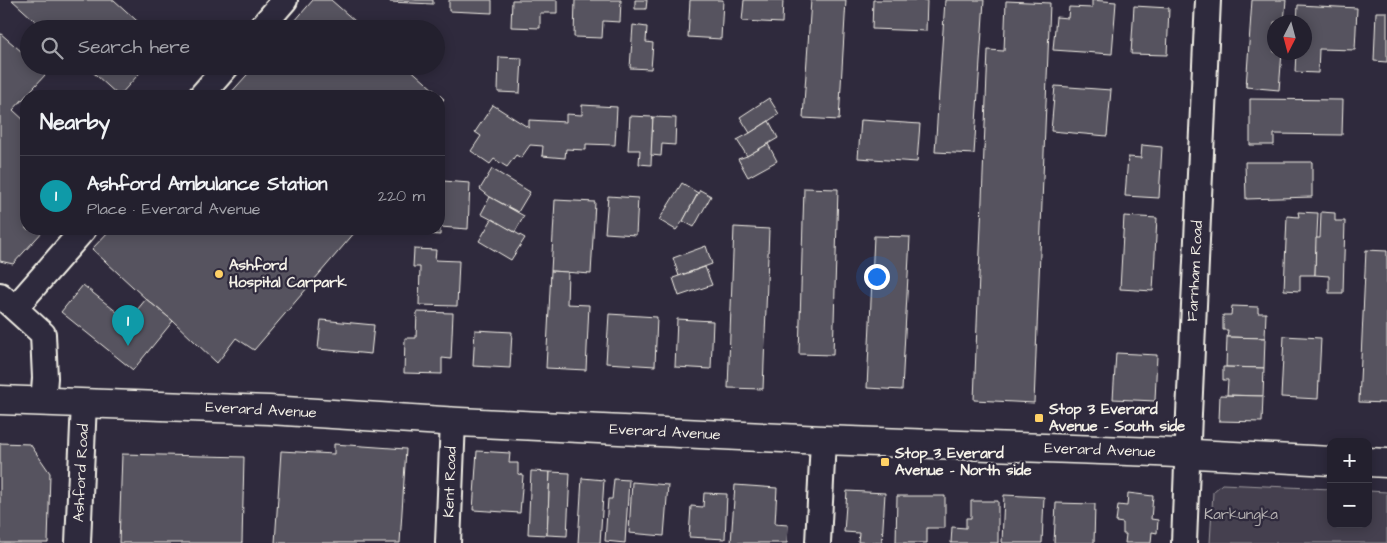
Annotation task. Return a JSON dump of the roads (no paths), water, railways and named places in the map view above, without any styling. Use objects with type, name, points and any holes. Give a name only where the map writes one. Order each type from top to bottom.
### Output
[{"type":"street","points":[[268,20],[286,0]]},
{"type":"street","name":"Farnham Road","points":[[1184,543],[1208,0]]},
{"type":"street","points":[[206,90],[219,75]]},
{"type":"street","points":[[43,402],[45,378],[43,334],[7,301],[78,235]]},
{"type":"street","name":"Everard Avenue","points":[[0,400],[269,410],[453,422],[822,440],[1327,461]]},
{"type":"street","name":"Ashford Road","points":[[78,543],[84,402]]},
{"type":"street","name":"Kent Road","points":[[448,543],[453,422]]},
{"type":"street","points":[[818,543],[822,440]]},
{"type":"street","points":[[1372,462],[1387,463]]},
{"type":"place","name":"Ashford Hospital Carpark","points":[[219,274]]},
{"type":"place","name":"Ashford Ambulance Station","points":[[128,346]]},
{"type":"place","name":"Stop 3 Everard Avenue - South side","points":[[1039,418]]},
{"type":"place","name":"Stop 3 Everard Avenue - North side","points":[[885,462]]},
{"type":"park label","name":"Karkungka","points":[[1241,514]]}]
